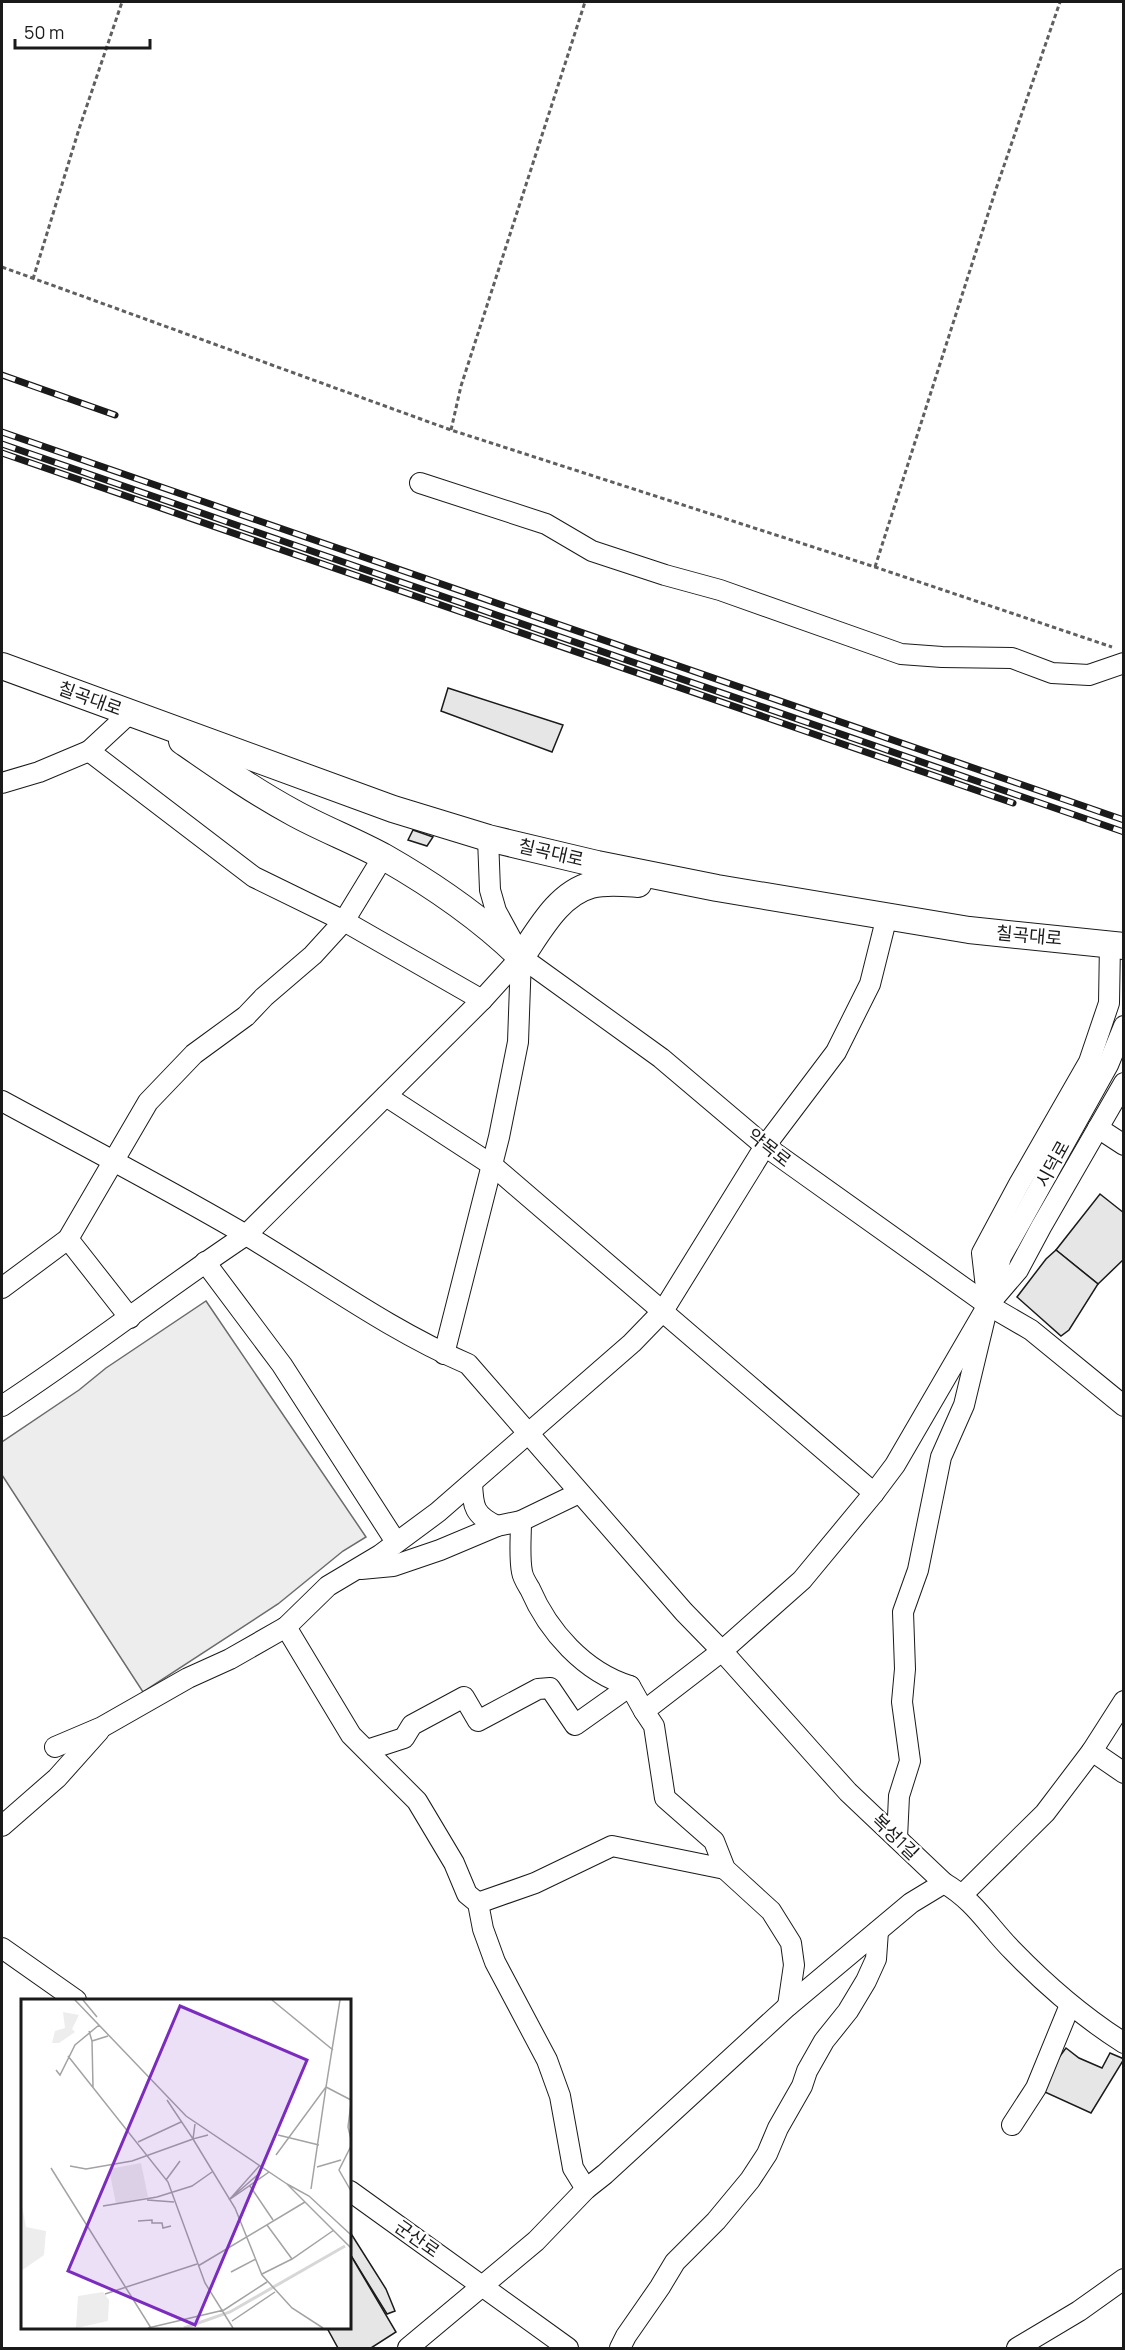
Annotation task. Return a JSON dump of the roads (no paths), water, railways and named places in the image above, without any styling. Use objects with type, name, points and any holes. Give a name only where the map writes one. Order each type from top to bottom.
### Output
[{"type":"main road","name":"칠곡대로","points":[[2,666],[393,809],[488,838],[597,864],[717,888],[969,930],[1117,944]]},
{"type":"main road","points":[[158,724],[231,775],[293,813],[383,857],[433,888],[494,931],[520,957],[558,907],[571,894],[592,885],[622,883],[717,888]]},
{"type":"street","points":[[420,483],[546,524],[592,551],[720,590],[901,654],[1012,658],[1052,674],[1089,675],[1118,655]]},
{"type":"street","points":[[2,783],[39,772],[89,751],[129,713]]},
{"type":"street","points":[[89,751],[254,877],[344,921],[482,999]]},
{"type":"street","name":"약목로","points":[[488,838],[490,890],[496,911],[520,957],[662,1058],[765,1146],[988,1305],[1032,1330],[1124,1406]]},
{"type":"street","points":[[2,1288],[68,1239],[148,1102],[187,1062],[246,1016],[264,997],[314,956],[344,921],[383,857]]},
{"type":"street","points":[[55,1747],[102,1727],[188,1678],[230,1659],[286,1627],[328,1586],[380,1555],[438,1512],[632,1343],[663,1311],[765,1146],[836,1052],[870,984],[887,916]]},
{"type":"street","points":[[897,1838],[899,1796],[910,1761],[902,1702],[905,1669],[903,1612],[918,1569],[941,1457],[964,1405],[988,1305],[982,1253],[1024,1174],[1089,1062],[1109,1003],[1117,944]]},
{"type":"street","points":[[2,1406],[246,1235],[482,999],[520,957]]},
{"type":"street","points":[[444,1354],[492,1165],[518,1042],[520,957]]},
{"type":"street","name":"시덕로","points":[[988,1305],[1001,1257],[1108,1065],[1124,1026]]},
{"type":"street","points":[[644,1711],[722,1651],[802,1580],[874,1493],[895,1465],[988,1305],[1018,1270],[1124,1083]]},
{"type":"street","points":[[386,1096],[492,1165],[874,1493]]},
{"type":"street","name":"복성1길","points":[[2,1101],[246,1235],[341,1295],[444,1354],[468,1364],[684,1612],[821,1762],[944,1884],[963,1894],[1012,1950],[1070,2005],[1124,2043]]},
{"type":"street","points":[[1098,1128],[1124,1145]]},
{"type":"street","points":[[68,1239],[130,1318]]},
{"type":"street","points":[[205,1262],[282,1365],[396,1542]]},
{"type":"street","points":[[472,1483],[473,1505],[482,1519],[497,1526]]},
{"type":"street","points":[[355,1569],[393,1566],[440,1550],[497,1526],[521,1521],[579,1492]]},
{"type":"street","points":[[521,1521],[522,1572],[540,1612],[571,1649],[586,1662],[612,1681],[630,1686],[654,1726],[665,1798],[714,1841],[725,1869],[771,1911],[791,1943],[794,1965],[788,2006]]},
{"type":"street","points":[[286,1627],[351,1735],[417,1801],[449,1854],[467,1894],[478,1903],[483,1929],[495,1962],[547,2060],[560,2097],[573,2168],[586,2189]]},
{"type":"street","points":[[367,1750],[404,1738],[412,1725],[464,1697],[478,1721],[538,1689],[550,1688],[575,1725],[630,1686]]},
{"type":"street","points":[[963,1894],[1045,1813],[1092,1750],[1124,1701]]},
{"type":"street","points":[[2,1826],[57,1778],[102,1727]]},
{"type":"street","points":[[1092,1750],[1124,1773]]},
{"type":"street","points":[[478,1903],[535,1883],[612,1846],[725,1869]]},
{"type":"street","points":[[408,2349],[536,2241],[586,2189],[788,2006],[911,1903],[944,1884]]},
{"type":"street","points":[[620,2349],[626,2336],[675,2262],[716,2221],[750,2180],[767,2154],[778,2128],[802,2086],[807,2070],[824,2041],[848,2011],[866,1981],[876,1959],[878,1931]]},
{"type":"street","points":[[2,1948],[73,1999]]},
{"type":"street","points":[[1012,2125],[1036,2088],[1070,2005]]},
{"type":"street","name":"군산로","points":[[351,2193],[568,2349]]},
{"type":"street","points":[[1017,2349],[1079,2311],[1124,2279]]},
{"type":"railway","points":[[2,375],[115,415]]},
{"type":"railway","points":[[2,432],[1124,820]]},
{"type":"railway","points":[[2,444],[1124,832]]},
{"type":"railway","points":[[2,453],[1013,803]]}]
